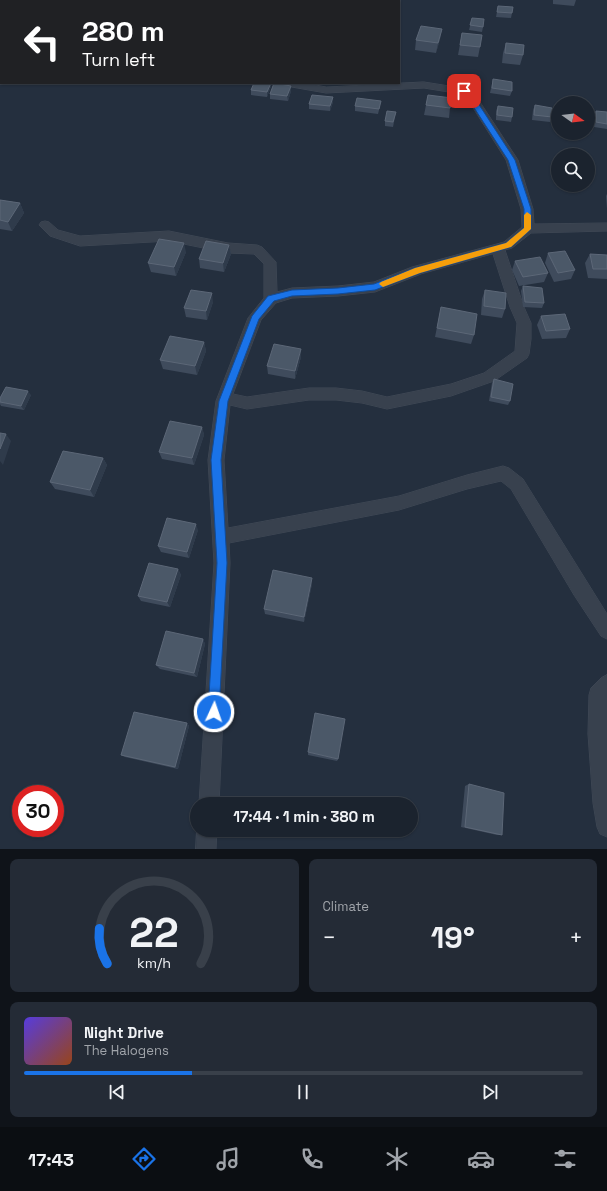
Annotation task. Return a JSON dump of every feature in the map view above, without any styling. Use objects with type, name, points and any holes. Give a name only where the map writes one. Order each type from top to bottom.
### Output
[{"type":"street","points":[[292,84],[326,90],[424,85],[464,91],[474,101],[512,160],[527,209],[528,229]]},
{"type":"street","points":[[45,225],[54,233],[80,241],[169,236],[228,248],[257,250],[270,262],[271,299]]},
{"type":"street","points":[[208,797],[222,563],[216,460],[225,398],[255,318],[271,299],[292,293],[338,291],[375,287],[418,270],[508,245],[528,229],[607,227]]},
{"type":"street","points":[[225,398],[247,403],[308,394],[336,394],[362,397],[387,403],[451,390],[489,377],[522,354],[524,339],[524,323],[517,307],[498,248]]},
{"type":"street","points":[[220,537],[399,503],[467,482],[503,473],[517,484],[580,589],[607,630]]},
{"type":"street","points":[[607,684],[598,695],[597,734],[603,803],[607,826]]},
{"type":"street","points":[[206,849],[207,837]]},
{"type":"building","points":[[498,6],[513,7],[512,13],[497,12]]},
{"type":"building","points":[[472,18],[484,19],[483,27],[470,25]]},
{"type":"building","points":[[421,26],[442,29],[438,43],[416,40]]},
{"type":"building","points":[[462,33],[482,35],[480,47],[460,45]]},
{"type":"building","points":[[506,43],[524,45],[523,55],[505,53]]},
{"type":"building","points":[[493,79],[512,82],[512,91],[492,88]]},
{"type":"building","points":[[254,84],[271,84],[267,92],[251,90]]},
{"type":"building","points":[[274,84],[291,86],[287,96],[270,94]]},
{"type":"building","points":[[312,95],[333,97],[330,106],[309,104]]},
{"type":"building","points":[[428,95],[452,98],[450,108],[426,105]]},
{"type":"building","points":[[357,98],[381,101],[379,109],[355,106]]},
{"type":"building","points":[[535,105],[551,108],[551,117],[534,115]]},
{"type":"building","points":[[498,106],[513,108],[512,117],[497,115]]},
{"type":"building","points":[[387,111],[396,112],[393,122],[385,121]]},
{"type":"building","points":[[596,111],[607,112],[607,124],[596,122]]},
{"type":"building","points":[[0,200],[20,203],[8,222],[0,220]]},
{"type":"building","points":[[159,239],[184,243],[174,267],[148,263]]},
{"type":"building","points":[[206,241],[229,245],[223,263],[199,259]]},
{"type":"building","points":[[565,251],[575,270],[558,273],[548,253]]},
{"type":"building","points":[[590,254],[607,255],[607,269],[593,269]]},
{"type":"building","points":[[540,257],[548,273],[523,277],[515,261]]},
{"type":"building","points":[[523,286],[542,288],[544,303],[525,302]]},
{"type":"building","points":[[191,290],[212,293],[206,311],[184,308]]},
{"type":"building","points":[[485,290],[506,293],[505,309],[484,306]]},
{"type":"building","points":[[441,307],[477,314],[474,335],[437,328]]},
{"type":"building","points":[[565,314],[570,329],[546,331],[541,316]]},
{"type":"building","points":[[170,336],[204,342],[195,366],[160,360]]},
{"type":"building","points":[[274,344],[301,349],[295,371],[267,366]]},
{"type":"building","points":[[494,379],[513,384],[510,401],[491,397]]},
{"type":"building","points":[[6,387],[28,391],[21,406],[0,402],[0,398]]},
{"type":"building","points":[[170,421],[202,427],[192,458],[159,452]]},
{"type":"building","points":[[0,433],[6,434],[0,449]]},
{"type":"building","points":[[63,451],[103,458],[90,490],[50,482]]},
{"type":"building","points":[[167,518],[196,524],[187,552],[158,546]]},
{"type":"building","points":[[149,563],[178,569],[167,602],[138,596]]},
{"type":"building","points":[[273,570],[312,578],[304,617],[264,609]]},
{"type":"building","points":[[166,631],[203,639],[194,673],[156,665]]},
{"type":"building","points":[[134,712],[187,723],[175,767],[121,755]]},
{"type":"building","points":[[315,713],[345,719],[338,759],[308,752]]},
{"type":"building","points":[[469,784],[504,793],[502,835],[465,827]]},
{"type":"slow traffic","points":[[383,284],[418,270],[508,245],[528,229],[527,215]]},
{"type":"route","points":[[214,712],[222,563],[216,460],[223,401],[255,318],[271,299],[292,293],[338,291],[375,287],[418,270],[508,245],[528,229],[527,209],[512,160],[474,101],[464,91]]}]
